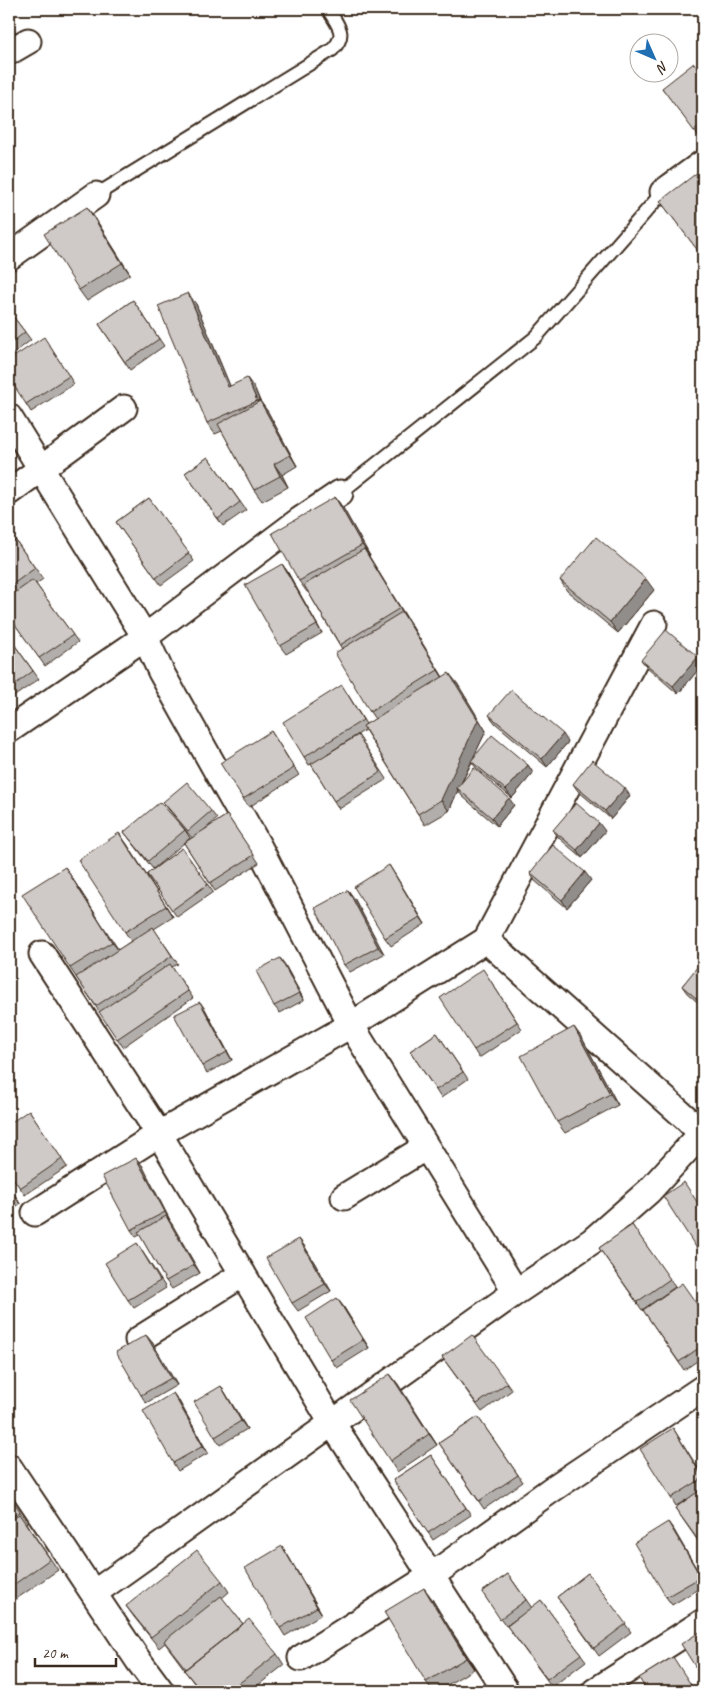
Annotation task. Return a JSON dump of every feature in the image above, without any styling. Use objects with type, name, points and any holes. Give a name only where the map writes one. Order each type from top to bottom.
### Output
[{"type":"street","points":[[663,192],[703,163]]},
{"type":"street","points":[[9,256],[96,195]]},
{"type":"street","points":[[9,492],[124,408]]},
{"type":"street","points":[[9,417],[145,637],[161,672],[258,845],[351,1025],[516,1292]]},
{"type":"street","points":[[9,730],[145,637],[300,520],[340,493]]},
{"type":"street","points":[[35,1213],[159,1134],[351,1025],[486,940],[654,624]]},
{"type":"street","points":[[94,1593],[516,1292],[592,1241],[649,1191],[703,1134],[486,940]]},
{"type":"street","points":[[42,954],[159,1134],[332,1423],[506,1691]]},
{"type":"street","points":[[344,1197],[426,1147]]},
{"type":"street","points":[[138,1340],[243,1274]]},
{"type":"street","points":[[301,1658],[431,1576],[551,1490],[703,1388]]},
{"type":"street","points":[[9,1467],[138,1660],[161,1691]]},
{"type":"street","points":[[595,1691],[703,1622]]},
{"type":"lane","points":[[96,195],[332,50],[340,42],[341,31],[328,9]]},
{"type":"lane","points":[[340,493],[536,337],[663,192]]},
{"type":"building","points":[[694,63],[703,76],[703,124],[694,131],[662,88],[670,82],[680,82],[680,74]]},
{"type":"building","points":[[698,172],[703,179],[703,249],[699,252],[660,201]]},
{"type":"building","points":[[87,207],[122,263],[79,290],[44,234]]},
{"type":"building","points":[[188,293],[228,387],[247,378],[257,401],[207,423],[158,306]]},
{"type":"building","points":[[133,300],[159,339],[125,362],[99,324]]},
{"type":"building","points":[[9,311],[25,332],[9,345]]},
{"type":"building","points":[[44,337],[69,376],[26,404],[9,378],[9,360]]},
{"type":"building","points":[[260,401],[290,455],[274,464],[280,476],[254,490],[218,424]]},
{"type":"building","points":[[208,457],[240,502],[218,519],[185,473]]},
{"type":"building","points":[[335,497],[362,545],[299,581],[272,533]]},
{"type":"building","points":[[149,498],[189,553],[156,578],[116,522]]},
{"type":"building","points":[[9,531],[35,568],[9,587]]},
{"type":"building","points":[[596,537],[646,579],[610,622],[560,580]]},
{"type":"building","points":[[364,549],[400,608],[340,645],[304,585]]},
{"type":"building","points":[[282,564],[317,625],[280,646],[245,585]]},
{"type":"building","points":[[33,580],[73,635],[39,658],[9,616],[9,597]]},
{"type":"building","points":[[402,612],[438,670],[370,712],[335,653]]},
{"type":"building","points":[[666,630],[698,657],[673,686],[641,660]]},
{"type":"building","points":[[9,637],[33,671],[9,689]]},
{"type":"building","points":[[449,673],[478,720],[441,800],[418,814],[363,726]]},
{"type":"building","points":[[342,685],[363,720],[304,757],[283,722]]},
{"type":"building","points":[[511,690],[563,734],[542,759],[489,715]]},
{"type":"building","points":[[271,731],[294,768],[243,799],[220,763]]},
{"type":"building","points":[[358,735],[381,772],[334,801],[311,764]]},
{"type":"building","points":[[492,735],[528,765],[506,790],[471,761]]},
{"type":"building","points":[[592,760],[625,788],[605,811],[573,784]]},
{"type":"building","points":[[474,768],[509,798],[492,818],[457,788]]},
{"type":"building","points":[[187,782],[211,811],[188,831],[163,802]]},
{"type":"building","points":[[160,802],[185,830],[148,861],[124,832]]},
{"type":"building","points":[[576,803],[599,823],[577,850],[553,830]]},
{"type":"building","points":[[227,815],[254,855],[210,883],[184,843]]},
{"type":"building","points":[[119,833],[166,906],[125,932],[78,860]]},
{"type":"building","points":[[553,845],[585,872],[562,900],[530,873]]},
{"type":"building","points":[[182,848],[208,884],[172,910],[147,874]]},
{"type":"building","points":[[389,865],[420,917],[385,938],[354,887]]},
{"type":"building","points":[[65,867],[112,942],[70,968],[22,894]]},
{"type":"building","points":[[348,890],[378,947],[344,965],[315,908]]},
{"type":"building","points":[[153,927],[172,956],[96,1006],[76,977]]},
{"type":"building","points":[[280,958],[299,993],[274,1006],[256,971]]},
{"type":"building","points":[[703,961],[703,1004],[682,986]]},
{"type":"building","points":[[170,964],[188,991],[117,1039],[99,1012]]},
{"type":"building","points":[[483,969],[517,1022],[474,1050],[440,998]]},
{"type":"building","points":[[200,1002],[227,1052],[202,1066],[174,1015]]},
{"type":"building","points":[[574,1027],[610,1094],[557,1122],[521,1056]]},
{"type":"building","points":[[437,1033],[463,1072],[436,1090],[410,1051]]},
{"type":"building","points":[[29,1110],[62,1159],[20,1188],[9,1172],[9,1124]]},
{"type":"building","points":[[136,1158],[165,1212],[131,1230],[102,1176]]},
{"type":"building","points":[[684,1182],[703,1211],[703,1258],[663,1196]]},
{"type":"building","points":[[9,1186],[15,1196],[9,1200]]},
{"type":"building","points":[[166,1216],[194,1265],[166,1281],[138,1232]]},
{"type":"building","points":[[632,1225],[670,1279],[637,1302],[599,1248]]},
{"type":"building","points":[[299,1239],[325,1284],[292,1303],[266,1258]]},
{"type":"building","points":[[137,1243],[160,1281],[128,1300],[105,1263]]},
{"type":"building","points":[[682,1283],[703,1313],[703,1345],[679,1362],[643,1310]]},
{"type":"building","points":[[337,1298],[363,1340],[331,1360],[306,1318]]},
{"type":"building","points":[[146,1335],[171,1378],[141,1395],[116,1352]]},
{"type":"building","points":[[472,1335],[507,1383],[477,1404],[442,1357]]},
{"type":"building","points":[[390,1374],[429,1434],[390,1461],[350,1400]]},
{"type":"building","points":[[221,1386],[241,1421],[215,1437],[194,1402]]},
{"type":"building","points":[[173,1393],[203,1446],[173,1463],[143,1411]]},
{"type":"building","points":[[478,1417],[518,1475],[479,1501],[439,1443]]},
{"type":"building","points":[[673,1428],[703,1478],[671,1498],[640,1449]]},
{"type":"building","points":[[431,1455],[466,1508],[428,1533],[393,1480]]},
{"type":"building","points":[[703,1488],[703,1542],[701,1544],[675,1508]]},
{"type":"building","points":[[9,1495],[20,1511],[9,1519]]},
{"type":"building","points":[[19,1514],[50,1559],[9,1588],[9,1522]]},
{"type":"building","points":[[668,1522],[701,1577],[666,1597],[634,1543]]},
{"type":"building","points":[[282,1546],[317,1607],[280,1628],[245,1568]]},
{"type":"building","points":[[197,1550],[222,1581],[151,1637],[126,1606]]},
{"type":"building","points":[[588,1573],[626,1624],[594,1648],[557,1597]]},
{"type":"building","points":[[508,1574],[526,1600],[500,1619],[482,1592]]},
{"type":"building","points":[[424,1588],[466,1658],[426,1682],[384,1612]]},
{"type":"building","points":[[221,1596],[243,1624],[186,1669],[164,1641]]},
{"type":"building","points":[[541,1600],[581,1654],[547,1679],[507,1626]]},
{"type":"building","points":[[249,1619],[277,1654],[229,1691],[201,1691],[184,1670]]},
{"type":"building","points":[[703,1630],[703,1679],[681,1644]]},
{"type":"building","points":[[673,1657],[695,1691],[647,1691],[639,1678]]}]
